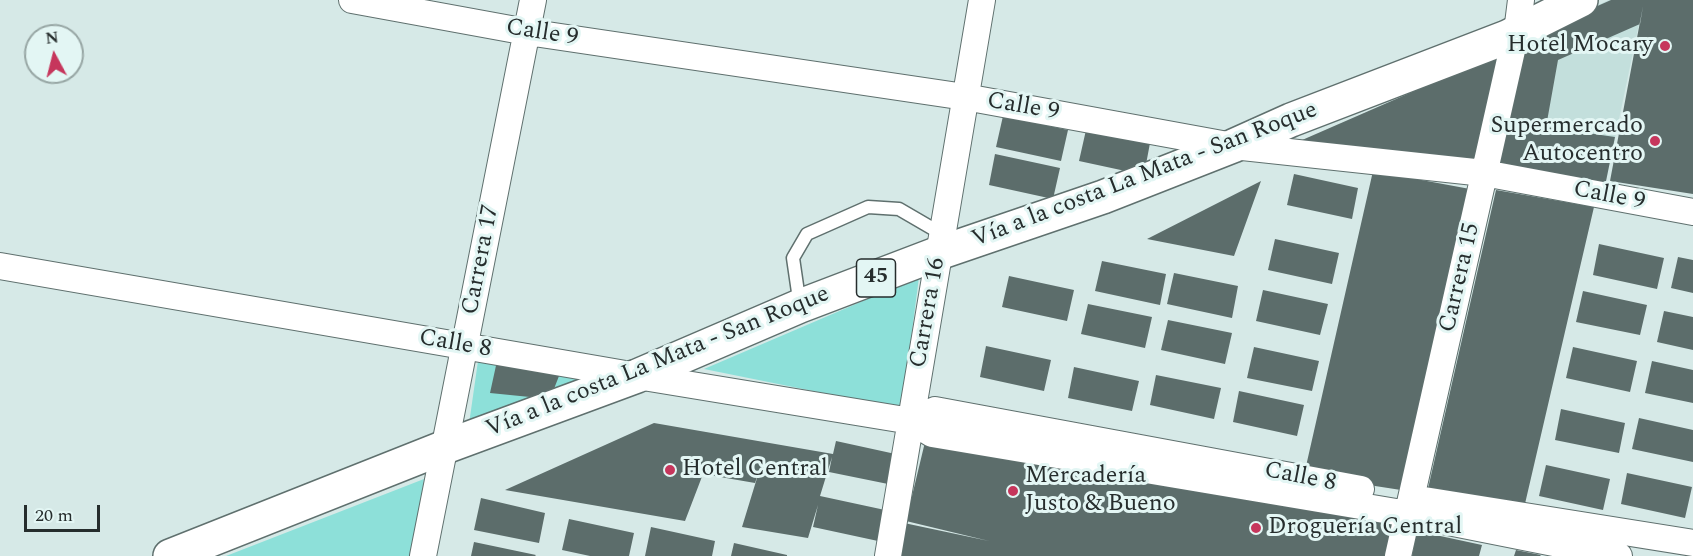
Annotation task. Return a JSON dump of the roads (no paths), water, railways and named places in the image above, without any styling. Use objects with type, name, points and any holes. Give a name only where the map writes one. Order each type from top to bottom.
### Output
[{"type":"highway","name":"Vía a la costa La Mata - San Roque","points":[[170,556],[445,447],[637,376],[941,244],[1103,197],[1233,146],[1291,120],[1515,32],[1581,0]]},
{"type":"street","name":"Calle 9","points":[[352,0],[527,32],[965,97],[1233,146],[1484,173],[1693,212]]},
{"type":"street","name":"Carrera 17","points":[[423,556],[533,0]]},
{"type":"street","name":"Carrera 16","points":[[888,556],[982,0]]},
{"type":"street","name":"Carrera 15","points":[[1398,556],[1521,0]]},
{"type":"street","name":"Calle 8","points":[[0,266],[465,347],[911,421],[932,434],[1409,506],[1693,543]]},
{"type":"street","name":"Calle 8","points":[[1409,506],[1619,556]]},
{"type":"lane","points":[[800,306],[793,258],[807,234],[868,207],[899,209],[941,244]]},
{"type":"place","name":"Hotel Mocary","points":[[1665,46]]},
{"type":"place","name":"Supermercado Autocentro","points":[[1655,141]]},
{"type":"place","name":"Hotel Central","points":[[670,470]]},
{"type":"place","name":"Mercadería Justo & Bueno","points":[[1013,491]]},
{"type":"place","name":"Droguería Central","points":[[1256,528]]}]
